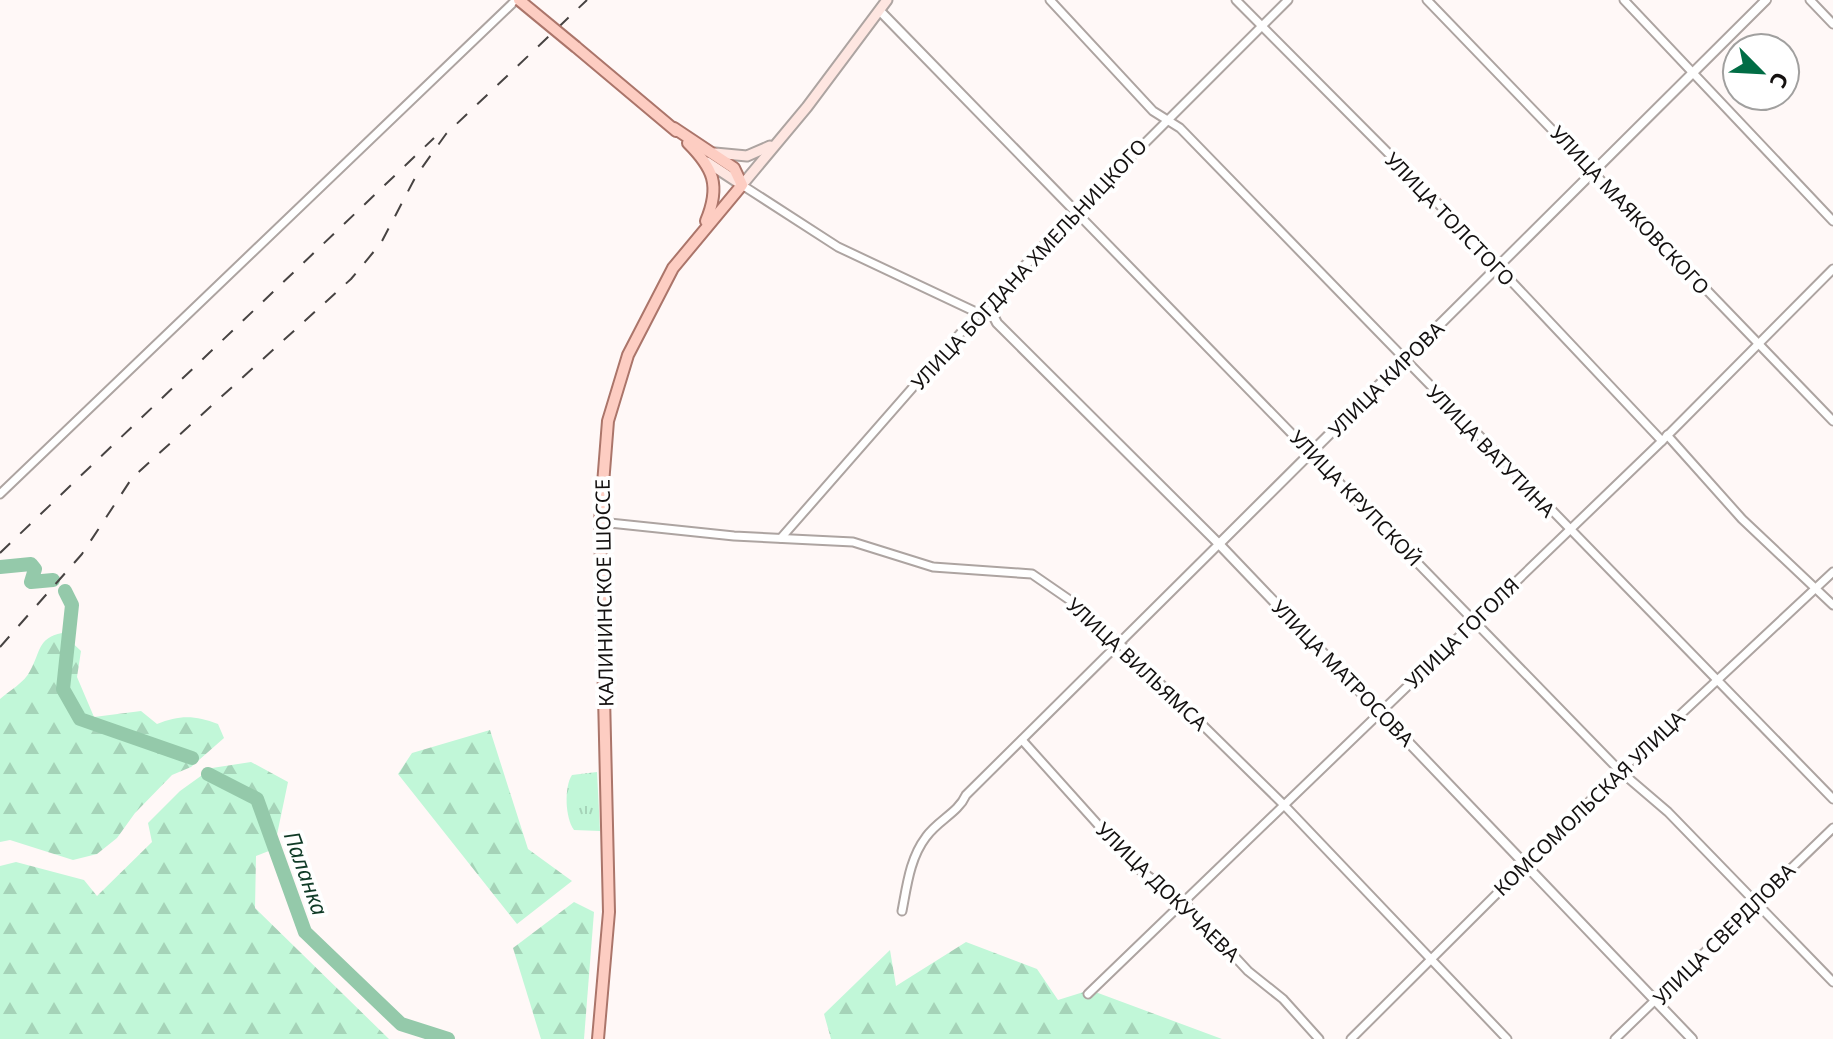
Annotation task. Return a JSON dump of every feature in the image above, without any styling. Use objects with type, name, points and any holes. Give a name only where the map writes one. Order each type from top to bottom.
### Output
[{"type":"main road","points":[[518,0],[709,157],[734,168],[742,185],[881,12],[887,0]]},
{"type":"main road","points":[[709,157],[747,156],[779,140]]},
{"type":"main road","points":[[702,229],[713,195],[709,157]]},
{"type":"main road","name":"КАЛИНИНСКОЕ ШОССЕ","points":[[598,1039],[609,912],[610,838],[600,522],[603,454],[618,379],[673,268],[702,229],[742,185]]},
{"type":"street","points":[[0,494],[518,0]]},
{"type":"street","name":"УЛИЦА ВАТУТИНА","points":[[1050,0],[1153,111],[1180,128],[1568,531],[1833,799]]},
{"type":"street","name":"УЛИЦА ТОЛСТОГО","points":[[1236,0],[1742,519],[1833,605]]},
{"type":"street","name":"УЛИЦА БОГДАНА ХМЕЛЬНИЦКОГО","points":[[781,538],[978,313],[991,311],[997,295],[1076,212],[1288,0]]},
{"type":"street","name":"УЛИЦА МАЯКОВСКОГО","points":[[1427,0],[1833,421]]},
{"type":"street","points":[[1624,0],[1833,221]]},
{"type":"street","name":"УЛИЦА КИРОВА","points":[[902,911],[911,867],[926,836],[961,806],[966,795],[1117,641],[1312,453],[1766,0]]},
{"type":"street","points":[[1810,0],[1833,24]]},
{"type":"street","name":"УЛИЦА КРУПСКОЙ","points":[[881,12],[1620,771],[1668,812],[1833,982]]},
{"type":"street","points":[[742,185],[838,247],[978,313]]},
{"type":"street","name":"УЛИЦА ГОГОЛЯ","points":[[1088,994],[1664,438],[1833,269]]},
{"type":"street","name":"УЛИЦА МАТРОСОВА","points":[[991,311],[997,323],[1219,544],[1692,1039]]},
{"type":"street","name":"УЛИЦА ВИЛЬЯМСА","points":[[600,522],[853,542],[933,567],[1032,574],[1074,603],[1117,641],[1284,805],[1507,1039]]},
{"type":"street","name":"КОМСОМОЛЬСКАЯ УЛИЦА","points":[[1351,1039],[1620,771],[1833,572]]},
{"type":"street","name":"УЛИЦА ДОКУЧАЕВА","points":[[1022,740],[1137,868],[1183,901],[1248,971],[1283,999],[1319,1039]]},
{"type":"street","name":"УЛИЦА СВЕРДЛОВА","points":[[1615,1039],[1833,828]]},
{"type":"green space","points":[[62,633],[81,651],[77,677],[94,717],[141,711],[157,724],[180,718],[202,719],[218,724],[224,738],[191,767],[172,775],[135,813],[117,838],[97,854],[73,860],[10,840],[0,842],[0,699],[28,675],[44,642]]},
{"type":"green space","points":[[490,730],[528,849],[572,881],[517,924],[398,774],[412,753]]},
{"type":"green space","points":[[251,762],[288,782],[274,849],[256,856],[255,908],[389,1039],[0,1039],[0,866],[16,862],[84,880],[97,896],[152,842],[148,823],[180,791],[212,768]]},
{"type":"green space","points":[[597,772],[600,831],[574,830],[567,810],[569,780],[572,775]]},
{"type":"green space","points":[[574,902],[594,912],[584,1039],[541,1039],[513,948]]},
{"type":"green space","points":[[966,942],[1037,969],[1058,1000],[1090,990],[1222,1039],[831,1039],[824,1014],[890,950],[896,986]]},
{"type":"waterway","name":"Паланка","points":[[0,567],[31,564],[35,569],[31,582],[53,580]]},
{"type":"waterway","name":"Паланка","points":[[65,591],[72,605],[63,689],[80,719],[192,758]]},
{"type":"waterway","name":"Паланка","points":[[208,774],[257,799],[305,932],[401,1024],[448,1039]]},
{"type":"railway","points":[[0,647],[82,554],[132,478],[351,279],[381,243],[416,176],[446,134],[587,0]]},
{"type":"railway","points":[[0,553],[434,138]]}]
